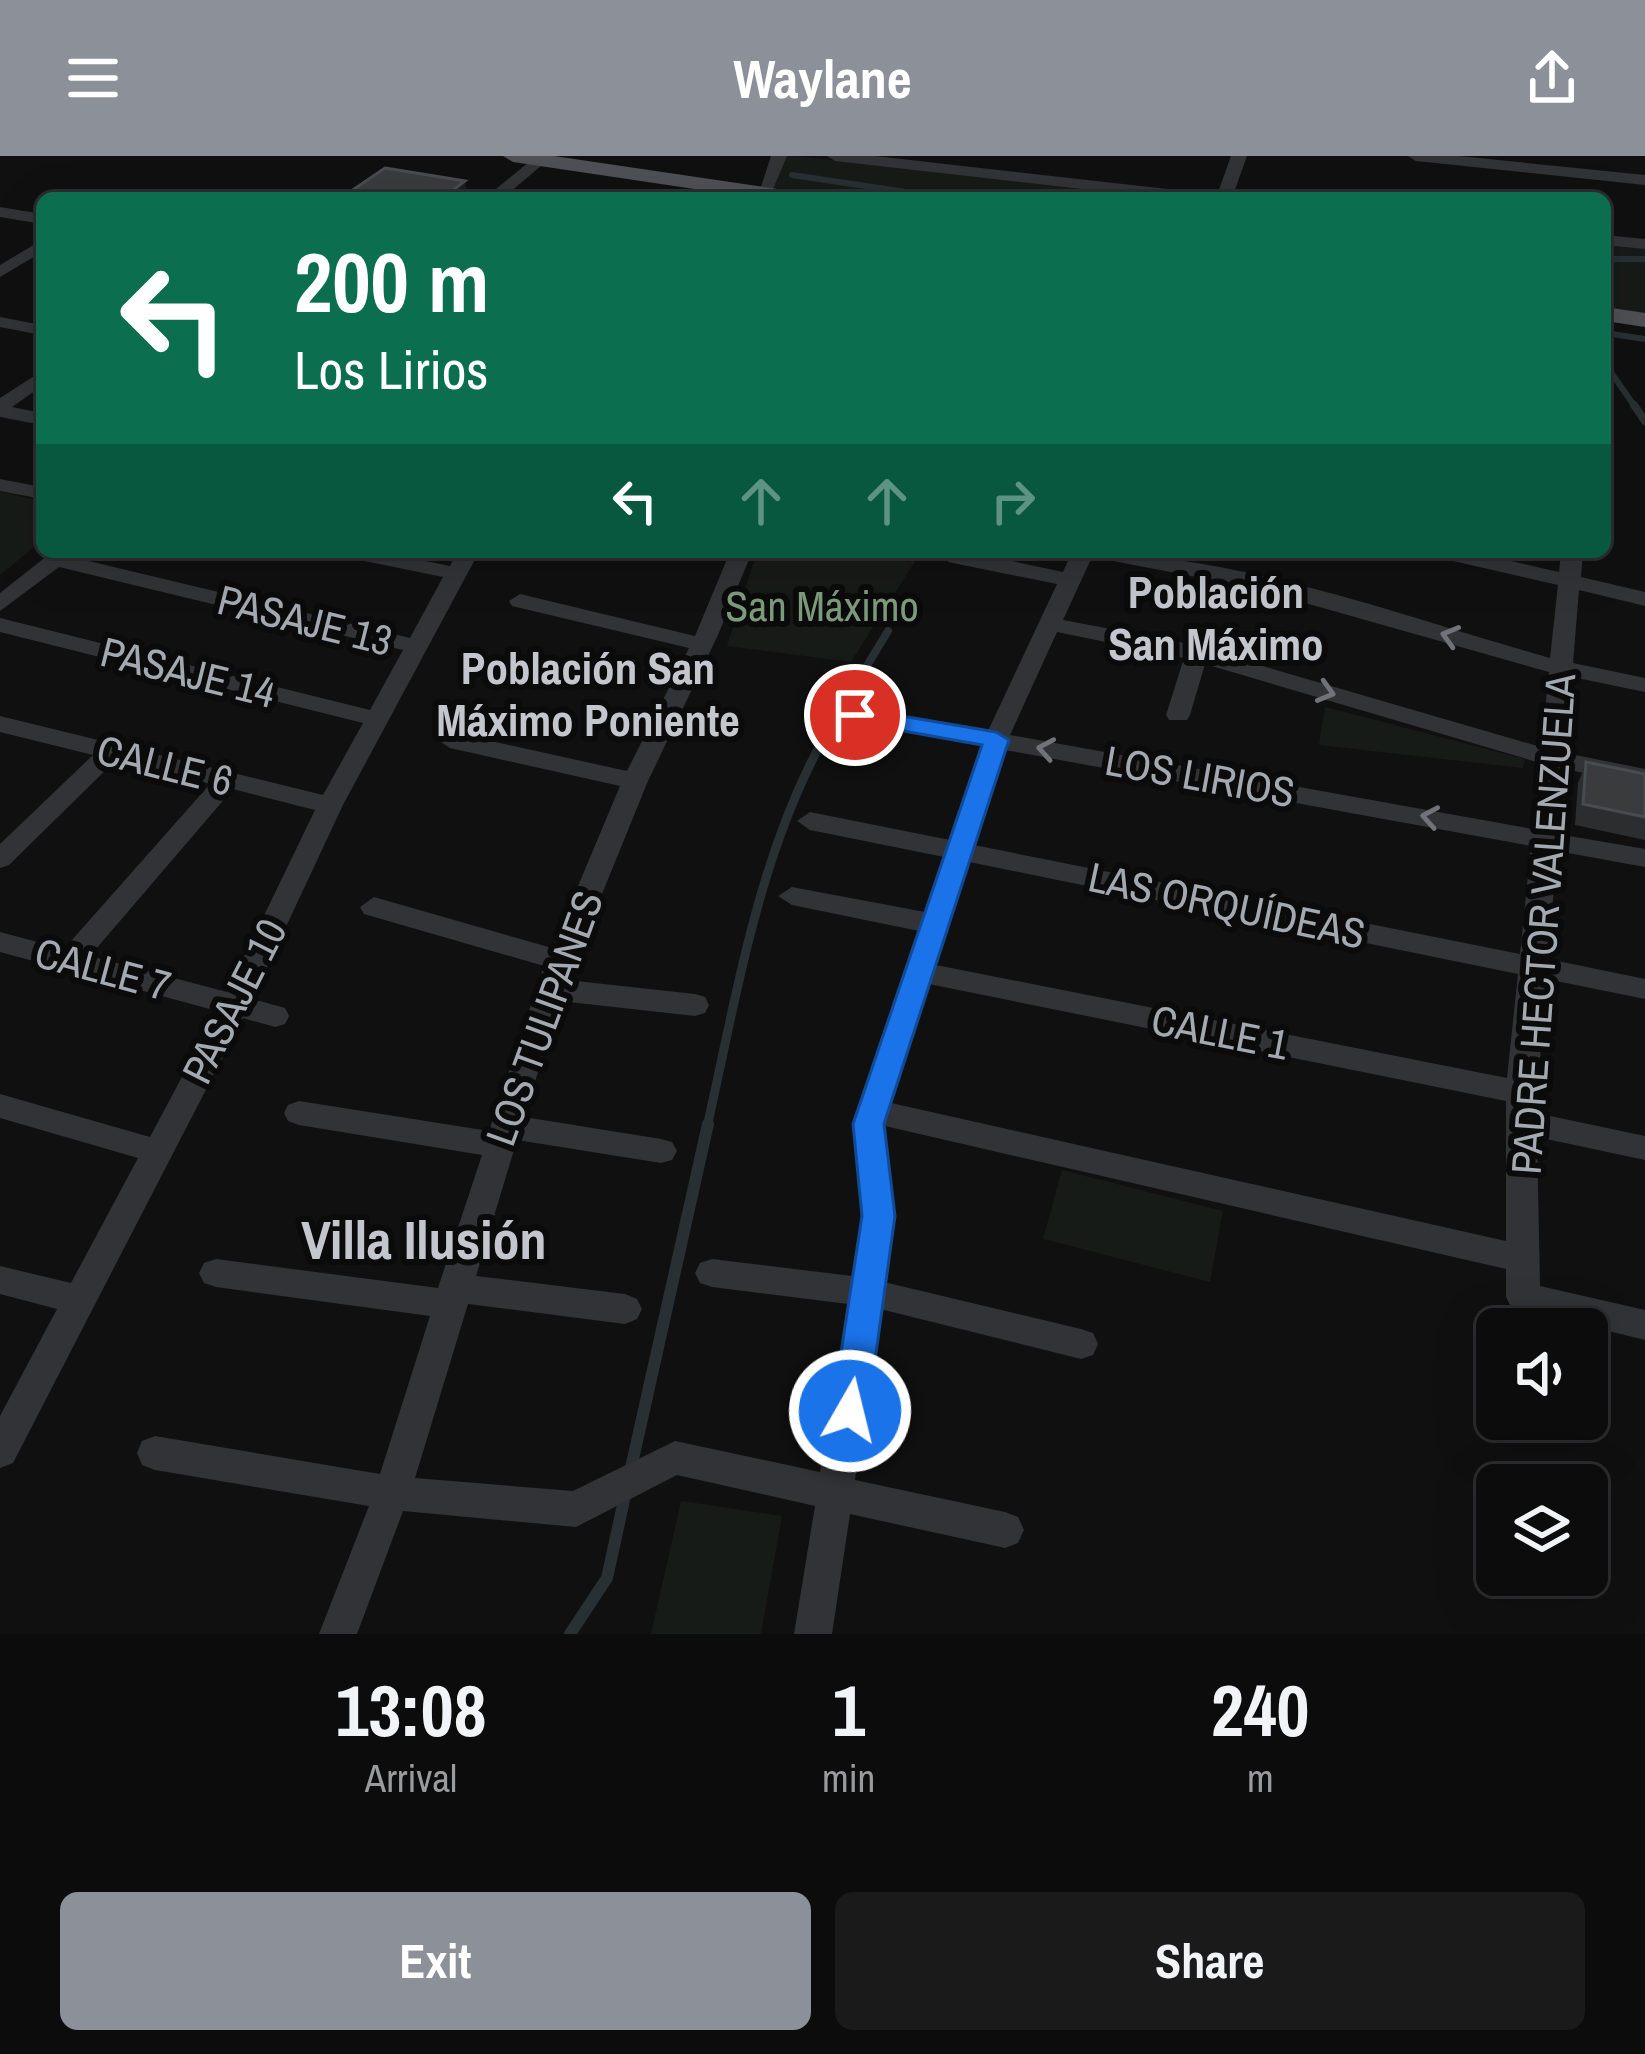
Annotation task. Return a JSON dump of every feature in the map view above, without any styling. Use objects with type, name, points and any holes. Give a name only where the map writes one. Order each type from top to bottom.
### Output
[{"type":"main road","points":[[513,156],[757,192]]},
{"type":"main road","points":[[1611,315],[1645,320]]},
{"type":"street","points":[[764,192],[779,156]]},
{"type":"street","points":[[835,156],[909,160],[1157,192]]},
{"type":"street","points":[[1226,192],[1239,156]]},
{"type":"street","points":[[1418,156],[1524,162],[1645,180]]},
{"type":"street","points":[[500,192],[540,160]]},
{"type":"street","points":[[0,212],[36,218]]},
{"type":"street","points":[[1611,241],[1645,244]]},
{"type":"street","points":[[4,270],[36,249]]},
{"type":"street","points":[[4,270],[36,273]]},
{"type":"street","points":[[0,338],[9,324]]},
{"type":"street","points":[[0,409],[36,382]]},
{"type":"street","points":[[0,409],[36,418]]},
{"type":"street","points":[[0,485],[36,492]]},
{"type":"street","points":[[0,604],[58,558]]},
{"type":"street","name":"PASAJE 13","points":[[68,558],[415,646]]},
{"type":"street","points":[[412,558],[463,563]]},
{"type":"street","name":"LOS TULIPANES","points":[[338,1634],[392,1493],[500,1135],[555,975],[635,781],[738,558]]},
{"type":"street","points":[[813,1634],[878,1216],[869,1124],[996,740],[1076,566],[969,558]]},
{"type":"street","points":[[1132,558],[1252,580],[1562,668],[1645,685]]},
{"type":"street","points":[[1467,558],[1645,599]]},
{"type":"street","name":"PADRE HECTOR VALENZUELA","points":[[1571,558],[1521,1107],[1523,1297],[1645,1325]]},
{"type":"street","name":"PASAJE 10","points":[[0,1451],[235,1005],[330,805],[463,563]]},
{"type":"street","points":[[520,601],[702,644]]},
{"type":"street","points":[[1049,624],[1197,654],[1555,759],[1645,776]]},
{"type":"street","name":"PASAJE 14","points":[[0,625],[376,719]]},
{"type":"street","points":[[1178,715],[1197,654]]},
{"type":"street","name":"LOS LIRIOS","points":[[855,715],[1645,858]]},
{"type":"street","name":"CALLE 6","points":[[2,728],[330,805]]},
{"type":"street","points":[[450,740],[635,781]]},
{"type":"street","points":[[0,859],[110,752]]},
{"type":"street","points":[[71,959],[226,781]]},
{"type":"street","name":"LAS ORQUÍDEAS","points":[[810,821],[1645,989]]},
{"type":"street","points":[[792,896],[935,924]]},
{"type":"street","points":[[374,907],[555,975],[695,1005]]},
{"type":"street","name":"CALLE 7","points":[[0,942],[275,1016]]},
{"type":"street","name":"CALLE 1","points":[[920,972],[1521,1107],[1645,1148]]},
{"type":"street","points":[[0,1106],[157,1151]]},
{"type":"street","points":[[873,1111],[1523,1259]]},
{"type":"street","points":[[299,1113],[661,1151]]},
{"type":"street","points":[[216,1273],[625,1309]]},
{"type":"street","points":[[712,1273],[868,1292],[1081,1344]]},
{"type":"street","points":[[0,1280],[81,1300]]},
{"type":"street","points":[[155,1453],[392,1493],[576,1509],[674,1458],[1005,1530]]},
{"type":"green space","points":[[779,156],[795,156],[1119,192],[775,192],[767,191]]},
{"type":"green space","points":[[1611,244],[1645,247],[1645,319],[1611,314]]},
{"type":"green space","points":[[0,492],[36,500],[36,545],[0,575]]},
{"type":"green space","name":"San Máximo","points":[[755,558],[917,558],[851,662],[727,646]]},
{"type":"green space","points":[[1325,707],[1525,759],[1523,768],[1319,745]]},
{"type":"green space","points":[[1062,1170],[1223,1211],[1210,1282],[1043,1239]]},
{"type":"green space","points":[[681,1501],[782,1516],[761,1634],[651,1634]]},
{"type":"building","points":[[385,168],[465,181],[451,192],[350,192]]},
{"type":"building","points":[[1586,762],[1645,774],[1645,817],[1583,804]]},
{"type":"waterway","points":[[792,175],[906,192]]},
{"type":"waterway","points":[[1611,259],[1645,259]]},
{"type":"waterway","points":[[1611,334],[1645,339]]},
{"type":"waterway","points":[[1611,373],[1636,408]]},
{"type":"waterway","points":[[1634,405],[1645,421]]},
{"type":"waterway","points":[[831,725],[888,631]]},
{"type":"waterway","points":[[707,1127],[769,868],[808,769],[833,722]]},
{"type":"waterway","points":[[631,1468],[708,1124]]},
{"type":"waterway","points":[[570,1634],[607,1578],[626,1491]]},
{"type":"district","name":"Población San Máximo","points":[[1216,618]]},
{"type":"district","name":"Población San Máximo Poniente","points":[[588,694]]},
{"type":"district","name":"Villa Ilusión","points":[[424,1240]]},
{"type":"route","points":[[850,1411],[878,1216],[869,1124],[996,740],[855,715]]}]
